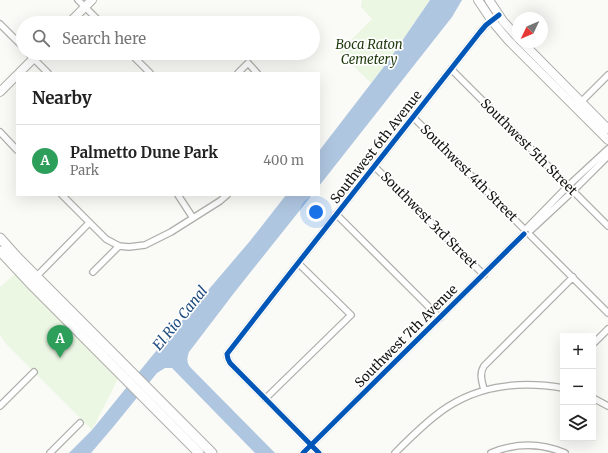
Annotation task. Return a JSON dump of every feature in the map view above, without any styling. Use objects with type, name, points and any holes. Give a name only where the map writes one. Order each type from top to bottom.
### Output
[{"type":"main road","points":[[0,238],[33,280]]},
{"type":"main road","points":[[0,251],[33,280],[123,370],[154,402],[198,453]]},
{"type":"main road","points":[[154,402],[212,453]]},
{"type":"main road","points":[[189,443],[196,443],[206,453]]},
{"type":"street","points":[[78,0],[94,16]]},
{"type":"street","points":[[76,16],[92,0]]},
{"type":"street","points":[[478,0],[492,21],[514,47],[578,105],[608,129]]},
{"type":"street","points":[[489,0],[512,31]]},
{"type":"street","name":"Southwest 6th Avenue","points":[[265,399],[230,364],[228,359],[229,352],[484,27],[499,15]]},
{"type":"street","points":[[0,24],[16,41]]},
{"type":"street","points":[[527,48],[608,140]]},
{"type":"street","points":[[20,72],[30,60]]},
{"type":"street","points":[[38,60],[47,72]]},
{"type":"street","points":[[137,60],[149,72]]},
{"type":"street","points":[[239,72],[248,63],[256,72]]},
{"type":"street","name":"Southwest 5th Street","points":[[451,69],[608,226]]},
{"type":"street","points":[[578,105],[608,75]]},
{"type":"street","points":[[0,92],[16,76]]},
{"type":"street","name":"Southwest 4th Street","points":[[413,117],[608,313]]},
{"type":"street","points":[[0,132],[16,149]]},
{"type":"street","name":"Southwest 7th Avenue","points":[[527,232],[568,186],[608,149]]},
{"type":"street","name":"Southwest 7th Avenue","points":[[303,453],[527,232],[573,191],[608,156]]},
{"type":"street","name":"Southwest 3rd Street","points":[[374,166],[484,275]]},
{"type":"street","points":[[63,196],[106,239],[119,246],[135,247],[145,245],[171,232],[226,196]]},
{"type":"street","points":[[179,196],[193,218]]},
{"type":"street","points":[[336,214],[440,318]]},
{"type":"street","points":[[33,280],[89,223]]},
{"type":"street","points":[[93,272],[119,246]]},
{"type":"street","points":[[298,263],[351,315],[265,399],[319,453]]},
{"type":"street","points":[[484,390],[480,376],[481,370],[484,366],[573,277]]},
{"type":"street","points":[[596,341],[608,329]]},
{"type":"street","points":[[0,406],[34,372]]},
{"type":"street","points":[[395,453],[424,424],[444,409],[464,398],[484,390],[509,385],[524,384],[549,385],[560,387]]},
{"type":"street","points":[[596,400],[608,406]]},
{"type":"street","points":[[50,453],[80,423]]},
{"type":"street","points":[[491,453],[508,448],[528,445],[549,447],[565,453]]},
{"type":"green space","name":"Boca Raton Cemetery","points":[[362,0],[430,0],[389,60],[371,83],[339,52],[372,19],[361,7]]},
{"type":"green space","points":[[16,273],[119,377],[92,430],[6,344],[0,335],[0,287]]},
{"type":"water","points":[[430,0],[462,0],[452,17],[320,185],[320,150],[389,60]]},
{"type":"water","points":[[285,196],[311,196],[234,293],[189,352],[187,358],[188,364],[191,368],[275,453],[255,453],[172,368],[165,368],[157,373],[91,453],[69,453],[92,430],[152,356],[250,241]]},
{"type":"cycle path","points":[[319,453],[230,363],[227,354],[480,32],[486,25],[499,15]]},
{"type":"cycle path","points":[[303,453],[524,234]]},
{"type":"place","name":"Palmetto Dune Park","points":[[60,358]]},
{"type":"water label","name":"El Rio Canal","points":[[180,318]]}]
